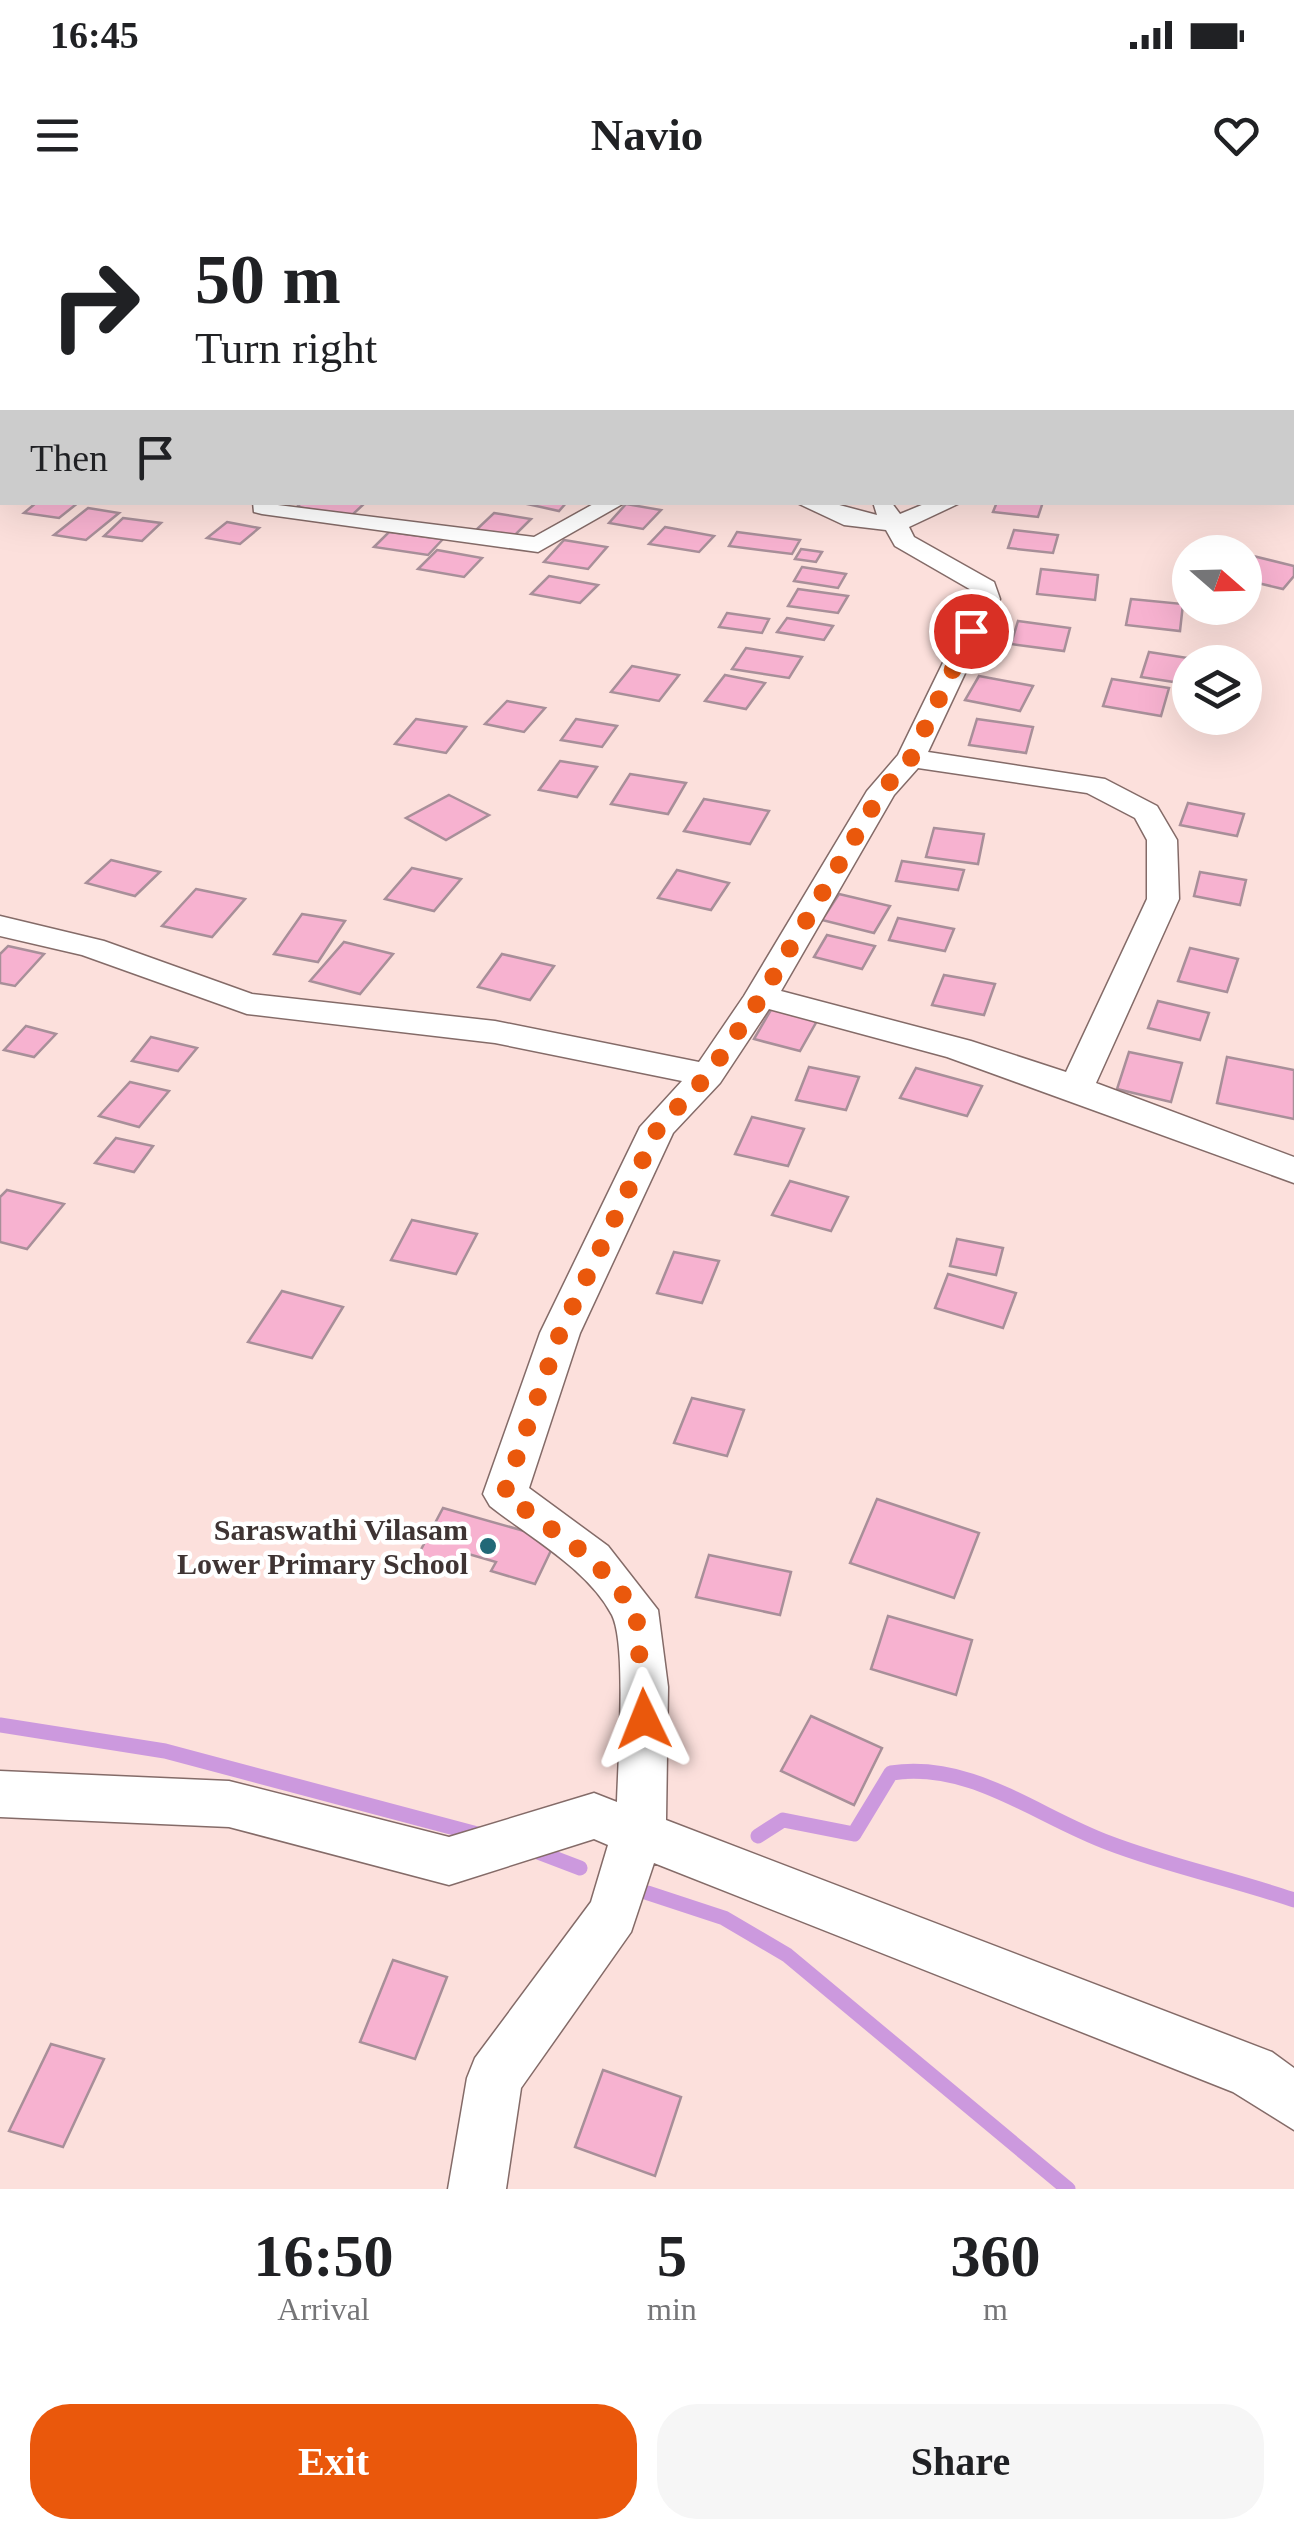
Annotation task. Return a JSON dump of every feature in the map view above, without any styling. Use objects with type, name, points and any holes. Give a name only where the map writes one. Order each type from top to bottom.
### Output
[{"type":"street","points":[[262,508],[538,546],[609,505]]},
{"type":"street","points":[[814,505],[852,520],[934,505]]},
{"type":"street","points":[[478,2189],[494,2078],[612,1914],[642,1815],[644,1687],[636,1610],[592,1559],[504,1494],[560,1333],[658,1128],[708,1075],[762,996],[882,791],[911,758],[987,599],[985,587],[904,541],[888,513]]},
{"type":"street","points":[[911,758],[1095,785],[1146,812],[1162,840],[1164,899],[1076,1088]]},
{"type":"street","points":[[0,926],[93,948],[246,1004],[495,1032],[708,1075]]},
{"type":"street","points":[[762,996],[959,1049],[1076,1088],[1294,1172]]},
{"type":"street","points":[[0,1794],[229,1804],[450,1860],[594,1816],[1252,2072],[1294,2102]]},
{"type":"building","points":[[33,505],[75,505],[59,518],[24,513]]},
{"type":"building","points":[[299,505],[363,505],[351,516]]},
{"type":"building","points":[[532,505],[564,505],[559,511]]},
{"type":"building","points":[[625,505],[661,510],[643,529],[609,523]]},
{"type":"building","points":[[996,505],[1042,505],[1038,517],[993,512]]},
{"type":"building","points":[[88,508],[119,513],[86,540],[54,535]]},
{"type":"building","points":[[494,513],[531,519],[512,538],[475,531]]},
{"type":"building","points":[[123,518],[161,523],[142,541],[104,536]]},
{"type":"building","points":[[227,522],[259,528],[240,544],[207,538]]},
{"type":"building","points":[[665,527],[714,536],[699,552],[649,544]]},
{"type":"building","points":[[1014,530],[1058,535],[1053,553],[1008,548]]},
{"type":"building","points":[[389,532],[443,539],[428,555],[374,547]]},
{"type":"building","points":[[737,532],[800,540],[792,554],[729,546]]},
{"type":"building","points":[[564,540],[607,547],[588,569],[544,562]]},
{"type":"building","points":[[801,549],[822,552],[816,562],[795,559]]},
{"type":"building","points":[[437,550],[482,558],[464,577],[418,569]]},
{"type":"building","points":[[1262,558],[1294,566],[1294,576],[1283,589],[1262,584]]},
{"type":"building","points":[[802,567],[846,574],[838,588],[794,581]]},
{"type":"building","points":[[1041,569],[1098,575],[1095,600],[1037,594]]},
{"type":"building","points":[[549,576],[598,585],[580,603],[531,594]]},
{"type":"building","points":[[798,589],[848,596],[838,613],[788,606]]},
{"type":"building","points":[[1131,599],[1172,603],[1172,625],[1181,625],[1180,631],[1126,625]]},
{"type":"building","points":[[727,613],[769,619],[762,633],[719,627]]},
{"type":"building","points":[[787,618],[833,626],[824,640],[777,632]]},
{"type":"building","points":[[1018,621],[1070,628],[1064,651],[1011,644]]},
{"type":"building","points":[[746,648],[802,657],[789,678],[732,669]]},
{"type":"building","points":[[1149,652],[1172,656],[1172,682],[1141,677]]},
{"type":"building","points":[[632,666],[679,675],[659,701],[611,692]]},
{"type":"building","points":[[725,675],[765,683],[746,709],[705,701]]},
{"type":"building","points":[[979,676],[1033,686],[1020,711],[965,700]]},
{"type":"building","points":[[1112,679],[1169,688],[1161,716],[1103,706]]},
{"type":"building","points":[[507,701],[545,708],[524,732],[485,724]]},
{"type":"building","points":[[416,719],[466,727],[446,753],[395,744]]},
{"type":"building","points":[[576,719],[617,726],[602,747],[561,740]]},
{"type":"building","points":[[977,719],[1033,727],[1026,753],[969,745]]},
{"type":"building","points":[[560,761],[597,767],[577,797],[539,790]]},
{"type":"building","points":[[630,774],[686,783],[668,814],[611,804]]},
{"type":"building","points":[[449,795],[489,815],[446,840],[406,818]]},
{"type":"building","points":[[704,799],[769,811],[750,844],[684,831]]},
{"type":"building","points":[[1188,803],[1244,814],[1237,836],[1180,825]]},
{"type":"building","points":[[934,828],[984,834],[978,864],[926,857]]},
{"type":"building","points":[[111,860],[160,872],[135,896],[86,883]]},
{"type":"building","points":[[902,861],[964,870],[958,890],[896,881]]},
{"type":"building","points":[[412,868],[461,879],[434,911],[385,899]]},
{"type":"building","points":[[677,870],[729,883],[711,910],[658,898]]},
{"type":"building","points":[[1200,872],[1246,880],[1240,905],[1194,896]]},
{"type":"building","points":[[196,889],[245,899],[212,937],[162,926]]},
{"type":"building","points":[[839,894],[890,906],[874,933],[822,920]]},
{"type":"building","points":[[302,914],[345,921],[318,962],[274,954]]},
{"type":"building","points":[[898,918],[954,929],[945,951],[889,940]]},
{"type":"building","points":[[827,935],[875,946],[862,969],[814,957]]},
{"type":"building","points":[[344,942],[393,954],[360,994],[310,981]]},
{"type":"building","points":[[8,946],[44,954],[15,986],[0,983],[0,954]]},
{"type":"building","points":[[1190,948],[1238,959],[1227,992],[1178,981]]},
{"type":"building","points":[[502,954],[554,966],[530,1000],[478,987]]},
{"type":"building","points":[[944,975],[995,984],[984,1015],[932,1005]]},
{"type":"building","points":[[1158,1001],[1209,1013],[1200,1040],[1148,1028]]},
{"type":"building","points":[[772,1008],[818,1019],[800,1051],[754,1039]]},
{"type":"building","points":[[26,1026],[56,1034],[34,1057],[4,1050]]},
{"type":"building","points":[[151,1037],[197,1048],[178,1071],[132,1061]]},
{"type":"building","points":[[1129,1052],[1182,1063],[1171,1102],[1117,1089]]},
{"type":"building","points":[[1227,1057],[1294,1070],[1294,1119],[1217,1103]]},
{"type":"building","points":[[809,1067],[859,1077],[846,1110],[796,1100]]},
{"type":"building","points":[[916,1068],[982,1086],[967,1116],[900,1098]]},
{"type":"building","points":[[130,1082],[169,1091],[139,1127],[99,1116]]},
{"type":"building","points":[[752,1117],[804,1129],[788,1166],[735,1154]]},
{"type":"building","points":[[116,1138],[153,1146],[134,1172],[95,1163]]},
{"type":"building","points":[[790,1181],[848,1197],[831,1231],[772,1215]]},
{"type":"building","points":[[7,1190],[64,1204],[27,1249],[0,1242],[0,1197]]},
{"type":"building","points":[[412,1220],[477,1234],[456,1274],[391,1260]]},
{"type":"building","points":[[957,1239],[1003,1248],[996,1275],[950,1266]]},
{"type":"building","points":[[674,1252],[719,1261],[702,1303],[657,1293]]},
{"type":"building","points":[[948,1274],[1016,1293],[1003,1328],[935,1308]]},
{"type":"building","points":[[282,1291],[343,1307],[312,1358],[248,1342]]},
{"type":"building","points":[[692,1398],[744,1410],[727,1456],[674,1443]]},
{"type":"building","points":[[877,1499],[979,1533],[954,1598],[850,1563]]},
{"type":"building","name":"Saraswathi Vilasam Lower Primary School","points":[[443,1508],[556,1540],[535,1584],[491,1571],[496,1562],[465,1553],[456,1571],[416,1559]]},
{"type":"building","points":[[709,1555],[791,1572],[780,1615],[696,1597]]},
{"type":"building","points":[[888,1616],[972,1640],[956,1695],[871,1669]]},
{"type":"building","points":[[811,1716],[882,1748],[854,1805],[781,1771]]},
{"type":"building","points":[[393,1960],[447,1977],[415,2059],[360,2042]]},
{"type":"building","points":[[51,2044],[104,2059],[63,2147],[9,2131]]},
{"type":"building","points":[[603,2070],[681,2097],[655,2176],[575,2147]]},
{"type":"waterway","points":[[0,1725],[165,1751],[481,1835]]},
{"type":"waterway","points":[[758,1836],[783,1820],[854,1834],[891,1773],[921,1771],[949,1775],[1003,1793],[1082,1832],[1155,1859],[1294,1900]]},
{"type":"waterway","points":[[538,1852],[580,1868]]},
{"type":"waterway","points":[[648,1893],[724,1918],[787,1955],[1068,2189]]},
{"type":"place","name":"Saraswathi Vilasam Lower Primary School","points":[[488,1546]]},
{"type":"route","points":[[644,1719],[636,1610],[592,1559],[504,1494],[560,1333],[658,1128],[708,1075],[762,996],[882,791],[911,758],[971,631]]}]
